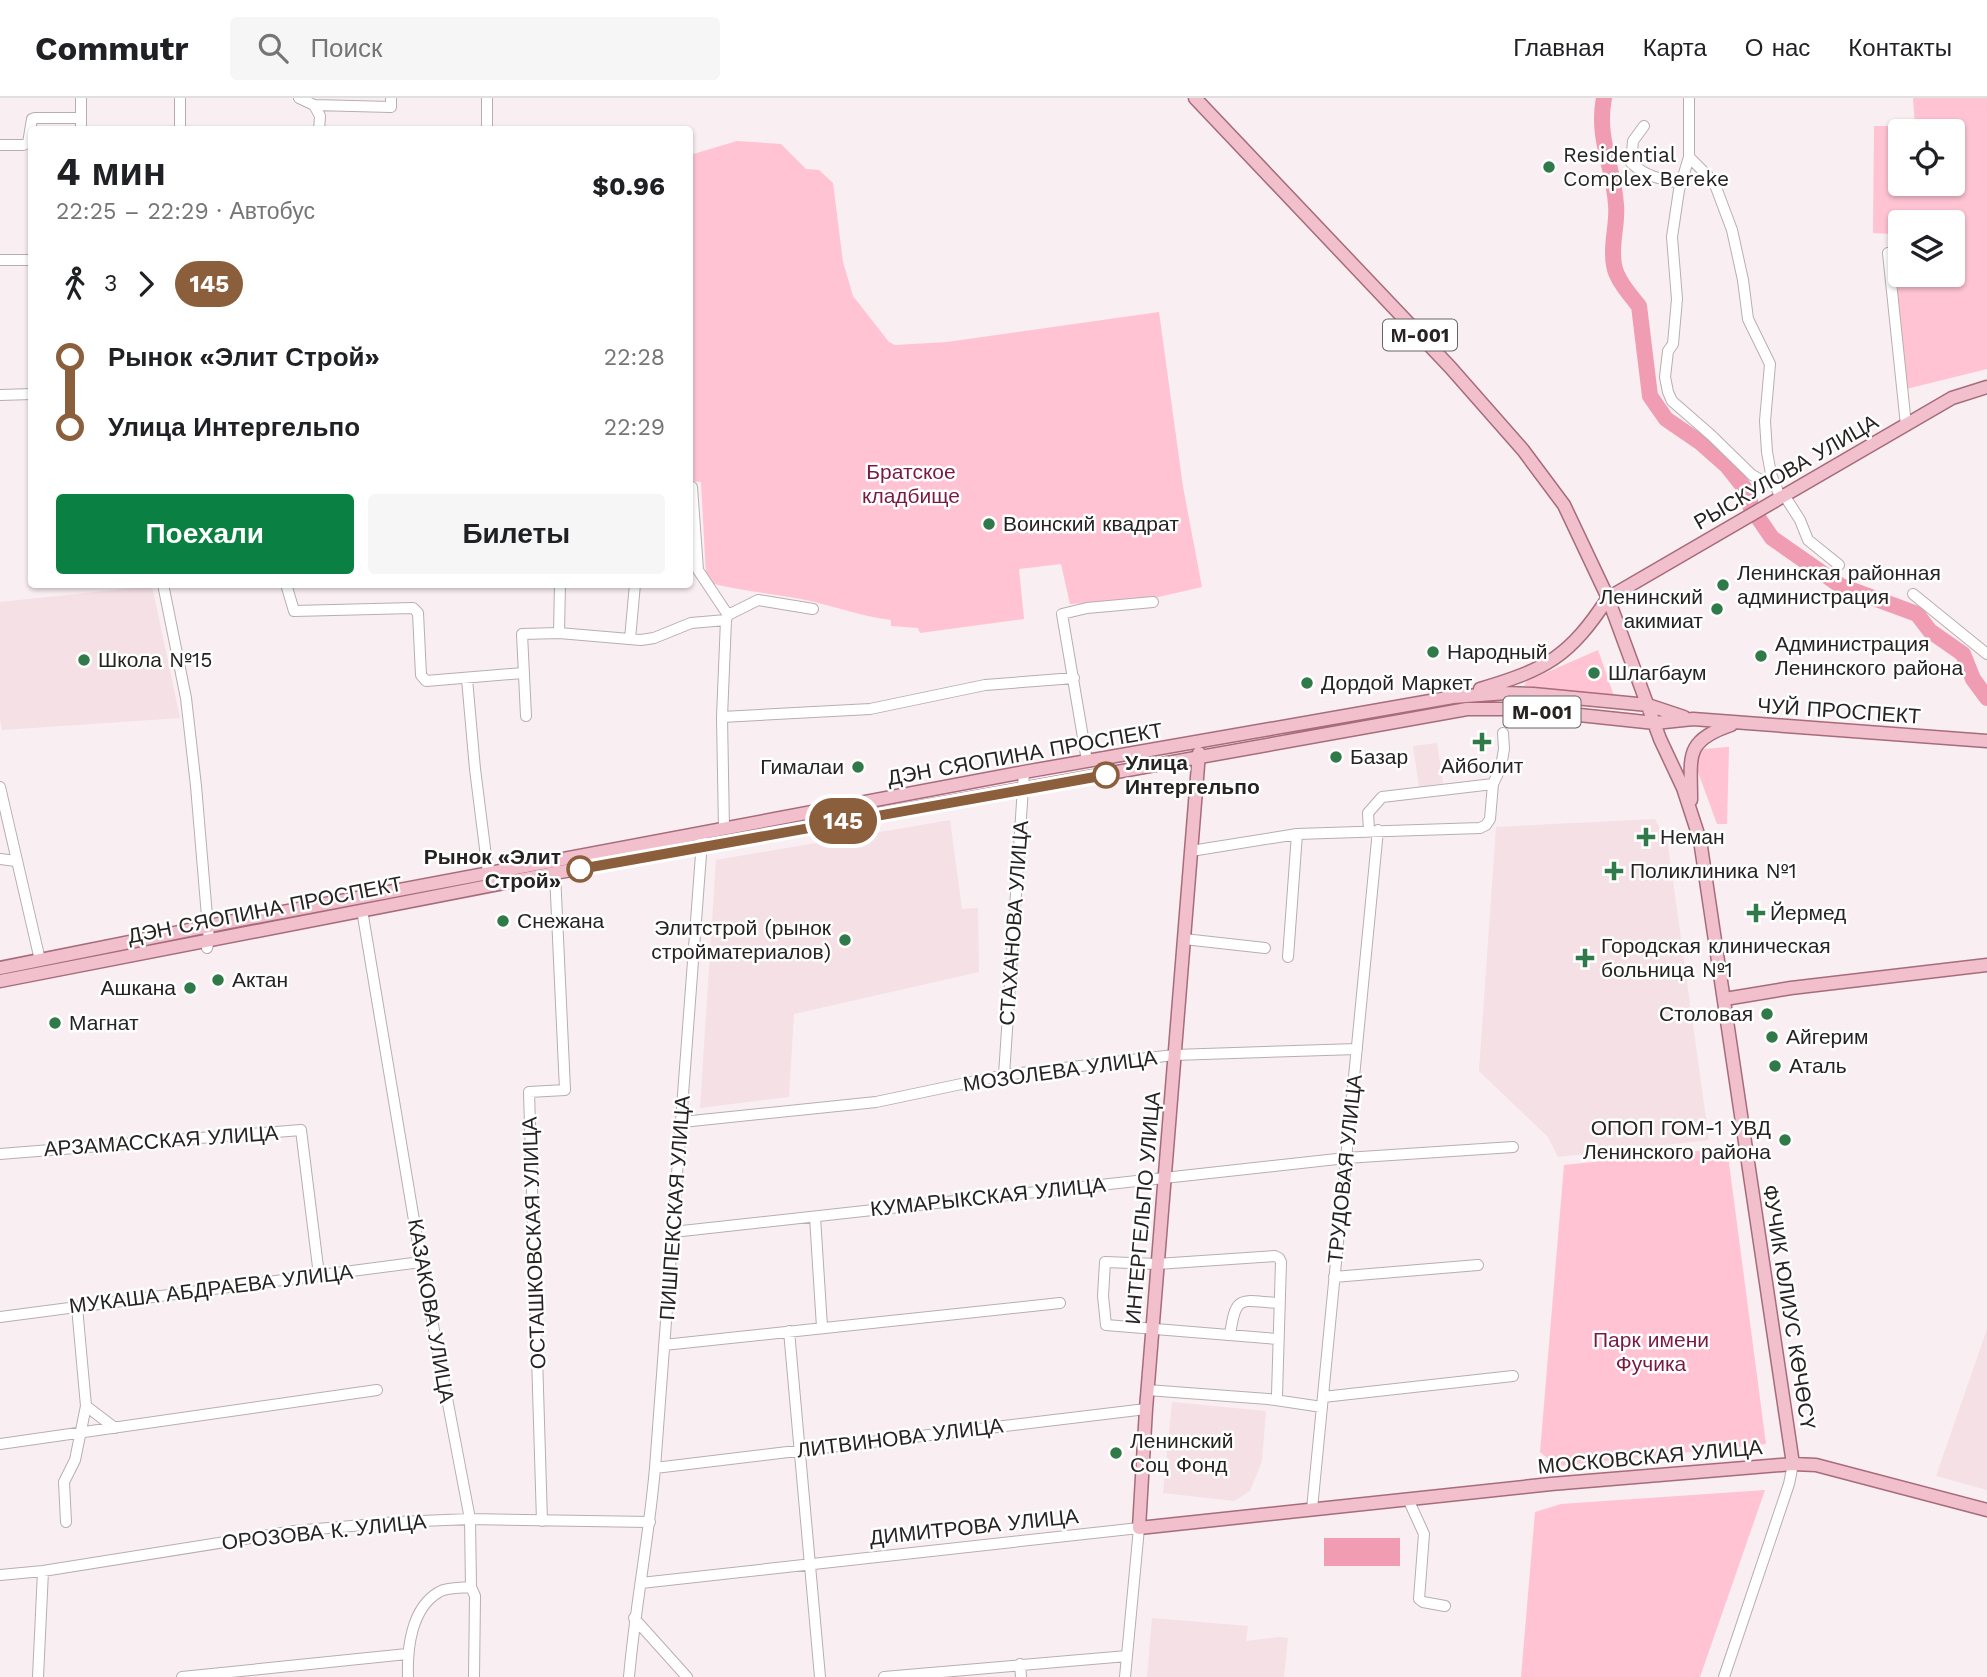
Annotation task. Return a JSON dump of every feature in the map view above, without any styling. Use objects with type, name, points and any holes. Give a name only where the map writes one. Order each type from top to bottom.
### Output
[{"type":"main road","name":"ФУЧИК ЮЛИУС КӨЧӨСҮ","points":[[1195,98],[1450,367],[1530,458],[1564,505],[1608,598],[1655,723],[1692,811],[1700,840],[1793,1464]]},
{"type":"main road","name":"РЫСКУЛОВА УЛИЦА","points":[[1608,598],[1952,398],[1987,387]]},
{"type":"main road","points":[[1453,697],[1517,677],[1556,659],[1584,632],[1608,598]]},
{"type":"main road","name":"ДЭН СЯОПИНА ПРОСПЕКТ","points":[[0,968],[40,960],[208,938],[362,910],[489,880],[555,873],[702,840],[724,829],[1024,772],[1453,697],[1518,693],[1648,705]]},
{"type":"main road","name":"ЧУЙ ПРОСПЕКТ","points":[[1648,705],[1688,719]]},
{"type":"main road","name":"ДЭН СЯОПИНА ПРОСПЕКТ","points":[[0,981],[489,880],[702,840],[1023,789],[1467,709],[1522,709],[1655,723]]},
{"type":"main road","name":"ЧУЙ ПРОСПЕКТ","points":[[1655,723],[1688,719],[1987,741]]},
{"type":"main road","points":[[1692,811],[1691,760],[1697,744],[1711,732],[1737,723]]},
{"type":"main road","name":"ИНТЕРГЕЛЬПО УЛИЦА","points":[[1139,1528],[1147,1390],[1199,742]]},
{"type":"main road","points":[[1725,999],[1791,988],[1987,965]]},
{"type":"main road","name":"МОСКОВСКАЯ УЛИЦА","points":[[1312,1509],[1551,1484],[1793,1464],[1816,1465],[1987,1510]]},
{"type":"main road","name":"ДИМИТРОВА УЛИЦА","points":[[1139,1528],[1312,1509]]},
{"type":"street","points":[[81,98],[81,126]]},
{"type":"street","points":[[180,98],[180,126]]},
{"type":"street","points":[[299,98],[314,105],[391,107],[391,98]]},
{"type":"street","points":[[487,98],[487,126]]},
{"type":"street","points":[[1689,98],[1689,157],[1671,237],[1677,299],[1673,344],[1668,351],[1665,377],[1671,401],[1752,475],[1765,482],[1775,483]]},
{"type":"street","points":[[314,105],[320,116],[319,126]]},
{"type":"street","points":[[30,126],[35,118],[81,118]]},
{"type":"street","points":[[1644,126],[1633,141],[1632,163],[1653,178],[1681,183]]},
{"type":"street","points":[[0,145],[26,144],[28,136]]},
{"type":"street","points":[[1689,157],[1714,182],[1732,230],[1748,319],[1770,364],[1765,421],[1767,452],[1779,498],[1800,520],[1808,540],[1839,565]]},
{"type":"street","points":[[0,260],[28,260]]},
{"type":"street","points":[[1892,287],[1906,425]]},
{"type":"street","points":[[0,395],[28,394]]},
{"type":"street","points":[[693,500],[698,570],[727,617],[722,717],[724,829]]},
{"type":"street","points":[[164,588],[186,698],[197,786],[208,938]]},
{"type":"street","points":[[287,588],[294,611],[413,608],[418,613],[421,675],[426,681],[523,673]]},
{"type":"street","points":[[559,633],[560,588]]},
{"type":"street","points":[[630,639],[635,588]]},
{"type":"street","points":[[1913,594],[1987,654]]},
{"type":"street","points":[[526,716],[522,635],[559,633],[630,639],[653,638],[691,623],[727,617],[758,600],[813,609]]},
{"type":"street","points":[[1087,761],[1062,614],[1087,608],[1153,602]]},
{"type":"street","points":[[722,717],[870,709],[985,685],[1074,678]]},
{"type":"street","points":[[467,679],[489,880]]},
{"type":"street","points":[[1191,851],[1297,834],[1480,828],[1490,819],[1493,784],[1501,767],[1503,733]]},
{"type":"street","name":"СТАХАНОВА УЛИЦА","points":[[1004,1075],[1024,772]]},
{"type":"street","name":"ТРУДОВАЯ УЛИЦА","points":[[1312,1509],[1357,1049],[1374,830],[1368,813],[1382,797],[1493,784]]},
{"type":"street","points":[[0,787],[40,960]]},
{"type":"street","points":[[1288,957],[1297,834]]},
{"type":"street","name":"ПИШПЕКСКАЯ УЛИЦА","points":[[629,1677],[634,1618],[650,1522],[655,1468],[702,840]]},
{"type":"street","points":[[0,859],[16,861]]},
{"type":"street","name":"ОСТАШКОВСКАЯ УЛИЦА","points":[[542,1521],[529,1092],[565,1090],[555,873]]},
{"type":"street","name":"КАЗАКОВА УЛИЦА","points":[[362,910],[421,1262],[470,1519],[471,1587],[475,1596],[474,1677]]},
{"type":"street","points":[[1184,939],[1265,948]]},
{"type":"street","name":"МОЗОЛЕВА УЛИЦА","points":[[682,1122],[876,1102],[1004,1075],[1174,1055],[1357,1049]]},
{"type":"street","name":"АРЗАМАССКАЯ УЛИЦА","points":[[0,1154],[301,1130],[319,1275]]},
{"type":"street","name":"КУМАРЫКСКАЯ УЛИЦА","points":[[673,1233],[1346,1158],[1513,1147]]},
{"type":"street","points":[[815,1217],[822,1327]]},
{"type":"street","points":[[1277,1339],[1106,1325],[1103,1296],[1105,1262],[1157,1264],[1275,1256],[1279,1258],[1277,1395]]},
{"type":"street","name":"МУКАША АБДРАЕВА УЛИЦА","points":[[0,1317],[421,1262]]},
{"type":"street","points":[[1334,1277],[1478,1265]]},
{"type":"street","points":[[1230,1335],[1234,1308],[1239,1304],[1247,1301],[1279,1303]]},
{"type":"street","points":[[664,1345],[1060,1303]]},
{"type":"street","points":[[66,1522],[64,1482],[75,1460],[86,1406],[77,1307]]},
{"type":"street","points":[[789,1331],[820,1677]]},
{"type":"street","points":[[1147,1390],[1322,1402],[1513,1376]]},
{"type":"street","points":[[0,1444],[377,1390]]},
{"type":"street","points":[[86,1406],[115,1428]]},
{"type":"street","name":"ЛИТВИНОВА УЛИЦА","points":[[655,1468],[1146,1409]]},
{"type":"street","name":"ФУЧИК ЮЛИУС КӨЧӨСҮ","points":[[1724,1677],[1789,1484],[1793,1464]]},
{"type":"street","points":[[1408,1499],[1424,1534],[1419,1599],[1445,1606]]},
{"type":"street","name":"ОРОЗОВА К. УЛИЦА","points":[[0,1575],[43,1571],[294,1531],[470,1519],[650,1522]]},
{"type":"street","name":"ДИМИТРОВА УЛИЦА","points":[[641,1583],[1139,1528]]},
{"type":"street","name":"ИНТЕРГЕЛЬПО УЛИЦА","points":[[1125,1677],[1139,1528]]},
{"type":"street","points":[[38,1677],[43,1571]]},
{"type":"street","points":[[408,1677],[407,1654],[415,1622],[430,1599],[440,1590],[471,1587]]},
{"type":"street","points":[[634,1618],[687,1677]]},
{"type":"street","points":[[182,1677],[407,1654]]},
{"type":"street","points":[[884,1677],[996,1672],[1020,1664],[1127,1656]]},
{"type":"street","points":[[1020,1664],[1021,1677]]},
{"type":"shaded area","name":"Школа №15","points":[[152,588],[180,718],[2,730],[0,602]]},
{"type":"shaded area","points":[[1437,743],[1443,783],[1419,787],[1413,746]]},
{"type":"shaded area","name":"Городская клиническая больница №1","points":[[1655,819],[1668,845],[1709,1140],[1558,1157],[1548,1137],[1479,1071],[1496,827]]},
{"type":"shaded area","name":"Элитстрой (рынок стройматериалов)","points":[[950,820],[962,909],[978,908],[979,972],[794,1014],[789,1097],[700,1108],[716,860]]},
{"type":"shaded area","points":[[1987,1329],[1987,1490],[1936,1476]]},
{"type":"shaded area","points":[[1172,1402],[1266,1411],[1262,1461],[1250,1491],[1234,1501],[1163,1493]]},
{"type":"shaded area","points":[[1324,1538],[1400,1538],[1400,1566],[1324,1566]]},
{"type":"shaded area","points":[[1152,1618],[1248,1626],[1246,1641],[1288,1638],[1284,1677],[1147,1677]]},
{"type":"green space","points":[[1913,98],[1987,98],[1987,369],[1906,389],[1895,287],[1965,287],[1965,210],[1888,210],[1888,234],[1873,233],[1874,126],[1888,126],[1888,196],[1965,196],[1965,119],[1914,119]]},
{"type":"green space","name":"Братское кладбище","points":[[737,141],[781,144],[806,169],[819,170],[833,183],[843,262],[853,296],[889,342],[895,345],[947,342],[1159,312],[1183,487],[1202,587],[1145,600],[1070,604],[1061,564],[1019,569],[1024,619],[920,633],[918,628],[891,626],[891,620],[801,599],[710,583],[706,575],[701,482],[693,481],[693,154]]},
{"type":"green space","points":[[1598,650],[1614,696],[1524,686],[1527,681]]},
{"type":"green space","points":[[1729,747],[1727,824],[1717,824],[1695,764],[1703,749]]},
{"type":"green space","name":"Парк имени Фучика","points":[[1727,1148],[1766,1444],[1557,1466],[1540,1452],[1564,1165]]},
{"type":"green space","points":[[1765,1490],[1700,1677],[1521,1677],[1535,1512],[1561,1504]]},
{"type":"waterway","points":[[1604,98],[1602,126],[1616,205],[1614,265],[1620,281],[1639,306],[1650,396],[1666,419],[1701,443],[1727,466],[1750,495],[1750,506],[1772,538],[1841,586],[1917,614],[1930,631],[1963,654],[1973,679],[1987,698]]},
{"type":"bus line","name":"145","points":[[580,869],[1106,775]]},
{"type":"place","name":"Residential Complex Bereke","points":[[1549,167]]},
{"type":"place","name":"Воинский квадрат","points":[[989,524]]},
{"type":"place","name":"Ленинская районная администрация","points":[[1723,585]]},
{"type":"place","name":"Ленинский акимиат","points":[[1717,609]]},
{"type":"place","name":"Народный","points":[[1433,652]]},
{"type":"place","name":"Администрация Ленинского района","points":[[1761,656]]},
{"type":"place","name":"Школа №15","points":[[84,660]]},
{"type":"place","name":"Шлагбаум","points":[[1594,673]]},
{"type":"place","name":"Дордой Маркет","points":[[1307,683]]},
{"type":"place","name":"Айболит","points":[[1482,742]]},
{"type":"place","name":"Базар","points":[[1336,757]]},
{"type":"place","name":"Гималаи","points":[[858,767]]},
{"type":"place","name":"Улица Интергельпо","points":[[1106,775]]},
{"type":"place","name":"Неман","points":[[1646,837]]},
{"type":"place","name":"Рынок «Элит Строй»","points":[[580,869]]},
{"type":"place","name":"Поликлиника №1","points":[[1614,871]]},
{"type":"place","name":"Йермед","points":[[1756,913]]},
{"type":"place","name":"Снежана","points":[[503,921]]},
{"type":"place","name":"Элитстрой (рынок стройматериалов)","points":[[845,940]]},
{"type":"place","name":"Городская клиническая больница №1","points":[[1585,958]]},
{"type":"place","name":"Актан","points":[[218,980]]},
{"type":"place","name":"Ашкана","points":[[190,988]]},
{"type":"place","name":"Столовая","points":[[1767,1014]]},
{"type":"place","name":"Магнат","points":[[55,1023]]},
{"type":"place","name":"Айгерим","points":[[1772,1037]]},
{"type":"place","name":"Аталь","points":[[1775,1066]]},
{"type":"place","name":"ОПОП ГОМ-1 УВД Ленинского района","points":[[1785,1140]]},
{"type":"place","name":"Ленинский Соц Фонд","points":[[1116,1453]]}]
